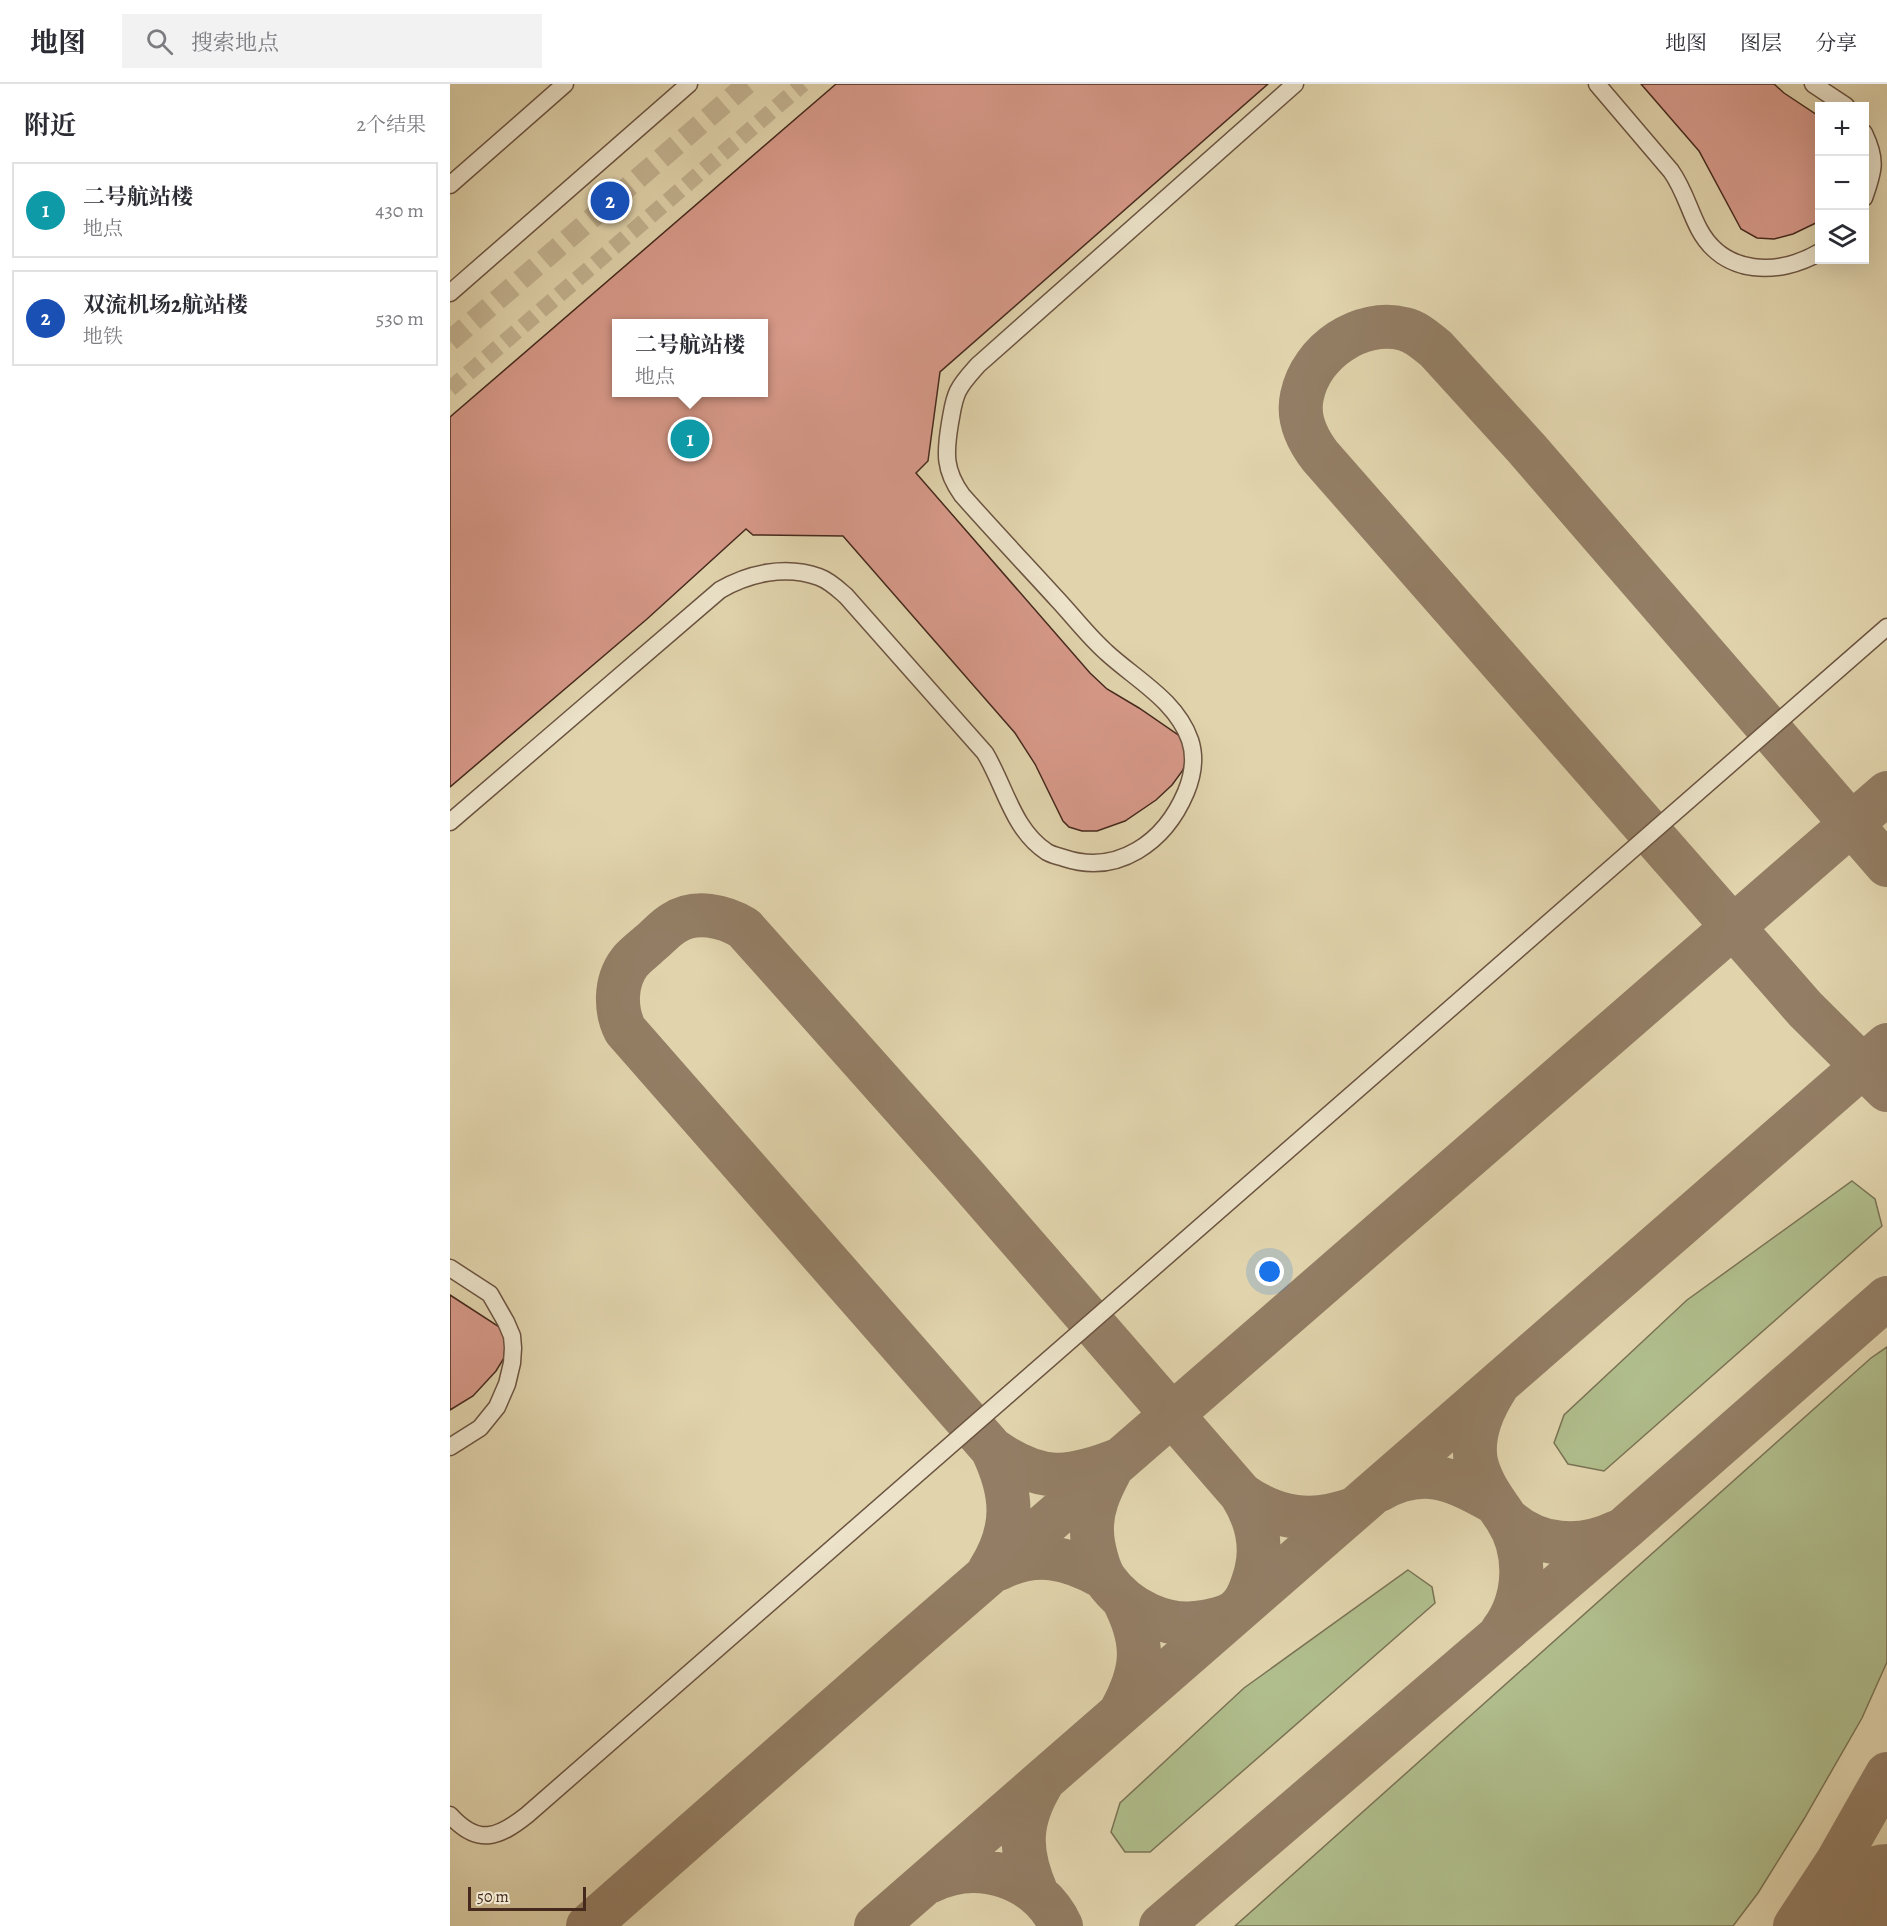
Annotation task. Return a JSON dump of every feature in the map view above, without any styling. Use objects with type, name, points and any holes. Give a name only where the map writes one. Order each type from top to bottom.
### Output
[{"type":"street","points":[[450,185],[566,84]]},
{"type":"street","points":[[450,294],[689,84]]},
{"type":"street","points":[[450,822],[720,590],[735,581],[759,573],[784,572],[819,577],[846,596],[985,753],[1018,820],[1034,842],[1049,853],[1081,864],[1105,863],[1128,856],[1149,844],[1175,815],[1191,778],[1194,756],[1189,737],[1175,713],[1153,691],[1105,652],[954,484],[946,463],[952,408],[963,382],[978,365],[1295,84]]},
{"type":"street","points":[[1597,84],[1671,171],[1679,183],[1700,230],[1711,246],[1726,258],[1756,268],[1777,268],[1803,262],[1815,255]]},
{"type":"street","points":[[1813,84],[1840,102]]},
{"type":"street","points":[[1869,143],[1874,165],[1869,182]]},
{"type":"street","points":[[450,1815],[464,1828],[482,1836],[499,1834],[522,1819],[1887,627]]},
{"type":"street","points":[[450,1268],[490,1294],[512,1336],[513,1348],[507,1383],[497,1407],[480,1428],[450,1447]]},
{"type":"green space","points":[[1852,1181],[1875,1199],[1882,1226],[1604,1471],[1568,1464],[1554,1443],[1564,1415],[1687,1300]]},
{"type":"green space","points":[[1887,1347],[1887,1662],[1862,1718],[1804,1819],[1758,1893],[1733,1926],[1235,1926],[1871,1358]]},
{"type":"green space","points":[[1408,1570],[1432,1587],[1435,1603],[1150,1852],[1125,1852],[1111,1832],[1120,1803],[1244,1688]]},
{"type":"building","points":[[836,84],[1268,84],[940,372],[928,461],[916,473],[1090,673],[1107,689],[1184,739],[1187,755],[1183,770],[1172,785],[1156,800],[1125,821],[1097,831],[1082,831],[1069,827],[1063,821],[1035,764],[1015,733],[843,536],[753,535],[746,529],[647,619],[450,787],[450,417]]},
{"type":"building","points":[[1641,84],[1774,84],[1815,114],[1815,223],[1793,234],[1774,239],[1757,238],[1741,229],[1699,151]]},
{"type":"building","points":[[450,1295],[501,1328],[506,1335],[504,1358],[496,1371],[473,1396],[450,1410]]},
{"type":"taxiway","points":[[1887,865],[1527,449],[1436,349],[1413,332],[1388,327],[1371,328],[1355,334],[1327,352],[1307,380],[1301,404],[1304,428],[1320,456],[1805,1009],[1887,1090]]},
{"type":"taxiway","points":[[588,1926],[907,1645],[1887,793]]},
{"type":"taxiway","points":[[1121,1459],[1086,1471],[1055,1475],[1025,1468],[992,1449],[625,1030],[619,1014],[618,996],[624,971],[633,958],[671,925],[691,916],[719,917],[744,928],[963,1174],[1241,1494],[1268,1509],[1296,1517],[1324,1517],[1354,1509]]},
{"type":"taxiway","points":[[876,1926],[1887,1045]]},
{"type":"taxiway","points":[[1161,1926],[1625,1528],[1887,1298]]},
{"type":"taxiway","points":[[1496,1388],[1479,1423],[1475,1452],[1478,1470],[1513,1531],[1521,1560],[1520,1590],[1516,1605],[1502,1631]]},
{"type":"taxiway","points":[[989,1571],[1004,1540],[1008,1510],[1004,1481],[992,1449]]},
{"type":"taxiway","points":[[1110,1471],[1097,1500],[1092,1523],[1093,1543],[1100,1569],[1105,1579],[1124,1600],[1148,1615],[1176,1623],[1204,1622],[1231,1614],[1247,1597],[1256,1572],[1259,1551],[1257,1532],[1251,1512],[1241,1494]]},
{"type":"taxiway","points":[[1379,1490],[1410,1478],[1437,1478],[1464,1486],[1492,1501]]},
{"type":"taxiway","points":[[1507,1519],[1532,1535],[1560,1543],[1589,1542],[1617,1532]]},
{"type":"taxiway","points":[[998,1569],[1025,1559],[1051,1558],[1077,1565],[1103,1577]]},
{"type":"taxiway","points":[[1121,1711],[1134,1682],[1139,1655],[1135,1629],[1123,1599]]},
{"type":"taxiway","points":[[1795,1926],[1837,1862],[1887,1774]]},
{"type":"taxiway","points":[[1037,1894],[1027,1865],[1024,1838],[1029,1811],[1042,1783]]},
{"type":"taxiway","points":[[929,1882],[967,1871],[1005,1876],[1038,1895],[1051,1909],[1061,1926]]},
{"type":"runway","points":[[1855,1926],[1887,1898]]},
{"type":"tunnel","points":[[450,341],[747,84]]},
{"type":"tunnel","points":[[450,389],[803,84]]},
{"type":"place","name":"双流机场2航站楼","points":[[610,201]]},
{"type":"place","name":"二号航站楼","points":[[690,439]]}]
